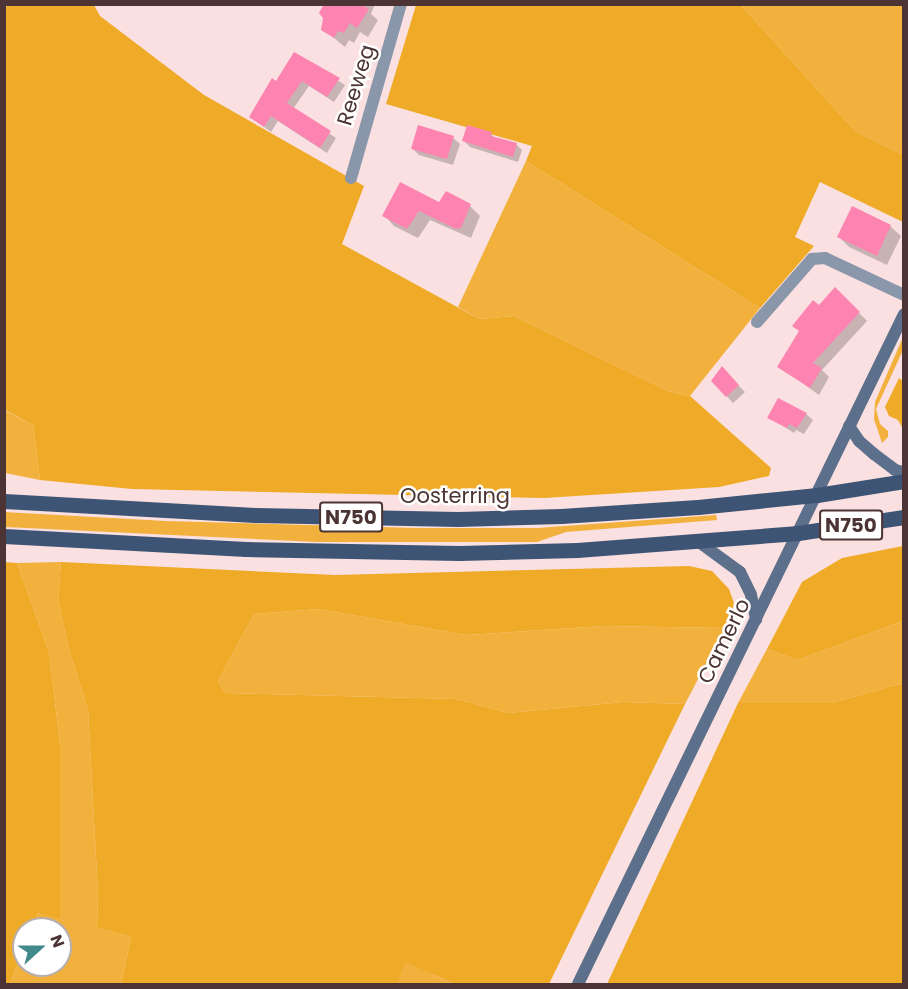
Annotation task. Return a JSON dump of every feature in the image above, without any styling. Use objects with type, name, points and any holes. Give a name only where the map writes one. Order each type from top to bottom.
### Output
[{"type":"main road","name":"Camerlo","points":[[578,984],[903,314]]},
{"type":"main road","points":[[849,426],[859,441],[874,454],[895,470],[903,472]]},
{"type":"main road","name":"Oosterring","points":[[4,501],[231,514],[458,519],[630,512],[817,495],[903,481]]},
{"type":"main road","name":"N750","points":[[4,536],[246,549],[459,553],[578,550],[699,542],[798,533],[903,517]]},
{"type":"main road","points":[[699,542],[740,572],[751,595],[756,619]]},
{"type":"street","name":"Reeweg","points":[[351,178],[401,4]]},
{"type":"street","points":[[757,322],[812,259],[825,258],[903,295]]},
{"type":"shaded area","points":[[8,5],[94,5],[100,16],[204,95],[364,186],[342,244],[479,319],[514,316],[668,391],[690,396],[771,468],[769,476],[719,487],[544,498],[132,489],[40,480],[33,425],[5,410],[4,10]]},
{"type":"shaded area","points":[[416,5],[741,5],[855,131],[903,155],[903,222],[820,182],[795,237],[814,246],[760,308],[526,161],[532,146],[386,104]]},
{"type":"shaded area","points":[[741,5],[903,5],[903,155],[855,131]]},
{"type":"shaded area","points":[[526,161],[760,308],[690,396],[668,391],[514,316],[479,319],[458,307]]},
{"type":"shaded area","points":[[903,337],[903,350],[876,409],[880,424],[888,431],[888,437],[882,443],[874,419],[875,402]]},
{"type":"shaded area","points":[[899,378],[903,381],[903,429],[898,420],[889,416],[885,407]]},
{"type":"shaded area","points":[[4,410],[33,425],[40,480],[5,473]]},
{"type":"shaded area","points":[[4,512],[166,521],[417,528],[537,528],[716,515],[717,520],[566,532],[537,542],[316,542],[5,527]]},
{"type":"shaded area","points":[[903,546],[903,621],[798,660],[767,649],[802,582],[842,558]]},
{"type":"shaded area","points":[[4,562],[17,563],[49,652],[60,744],[60,917],[37,913],[35,917],[12,917],[13,977],[10,984],[4,984]]},
{"type":"shaded area","points":[[61,562],[58,600],[69,649],[88,710],[98,894],[97,928],[131,937],[121,984],[10,984],[13,977],[72,977],[72,917],[60,917],[60,744],[49,652],[17,563]]},
{"type":"shaded area","points":[[61,562],[335,575],[689,566],[712,571],[729,589],[734,603],[731,618],[725,628],[605,626],[466,635],[318,609],[254,614],[218,681],[225,693],[456,699],[509,713],[623,702],[685,704],[549,984],[454,984],[405,962],[397,984],[121,984],[131,937],[97,928],[98,894],[88,710],[69,649],[58,600]]},
{"type":"shaded area","points":[[318,609],[466,635],[605,626],[725,628],[685,704],[623,702],[509,713],[456,699],[225,693],[218,681],[254,614]]},
{"type":"shaded area","points":[[903,621],[903,683],[832,703],[738,703],[767,649],[798,660]]},
{"type":"shaded area","points":[[903,683],[903,984],[607,984],[738,703],[832,703]]},
{"type":"shaded area","points":[[36,913],[55,917],[34,917]]},
{"type":"shaded area","points":[[405,961],[440,978],[454,984],[396,984]]},
{"type":"building","points":[[324,4],[360,4],[369,9],[357,28],[350,23],[344,33],[338,31],[334,38],[321,30],[323,18],[319,13]]},
{"type":"building","points":[[294,52],[340,78],[327,97],[302,81],[287,103],[331,131],[320,148],[271,116],[264,127],[249,117],[272,78],[276,81]]},
{"type":"building","points":[[418,125],[454,136],[447,159],[411,149]]},
{"type":"building","points":[[467,125],[492,132],[491,136],[517,143],[513,157],[462,141]]},
{"type":"building","points":[[400,182],[439,202],[446,191],[471,204],[461,228],[456,229],[419,211],[407,229],[382,216]]},
{"type":"building","points":[[852,206],[891,225],[877,256],[837,237]]},
{"type":"building","points":[[835,287],[860,312],[813,363],[822,368],[810,388],[777,367],[799,331],[792,326],[813,300],[819,305]]},
{"type":"building","points":[[722,366],[739,385],[726,397],[711,381]]},
{"type":"building","points":[[778,398],[807,413],[797,428],[789,424],[787,428],[767,418]]}]
